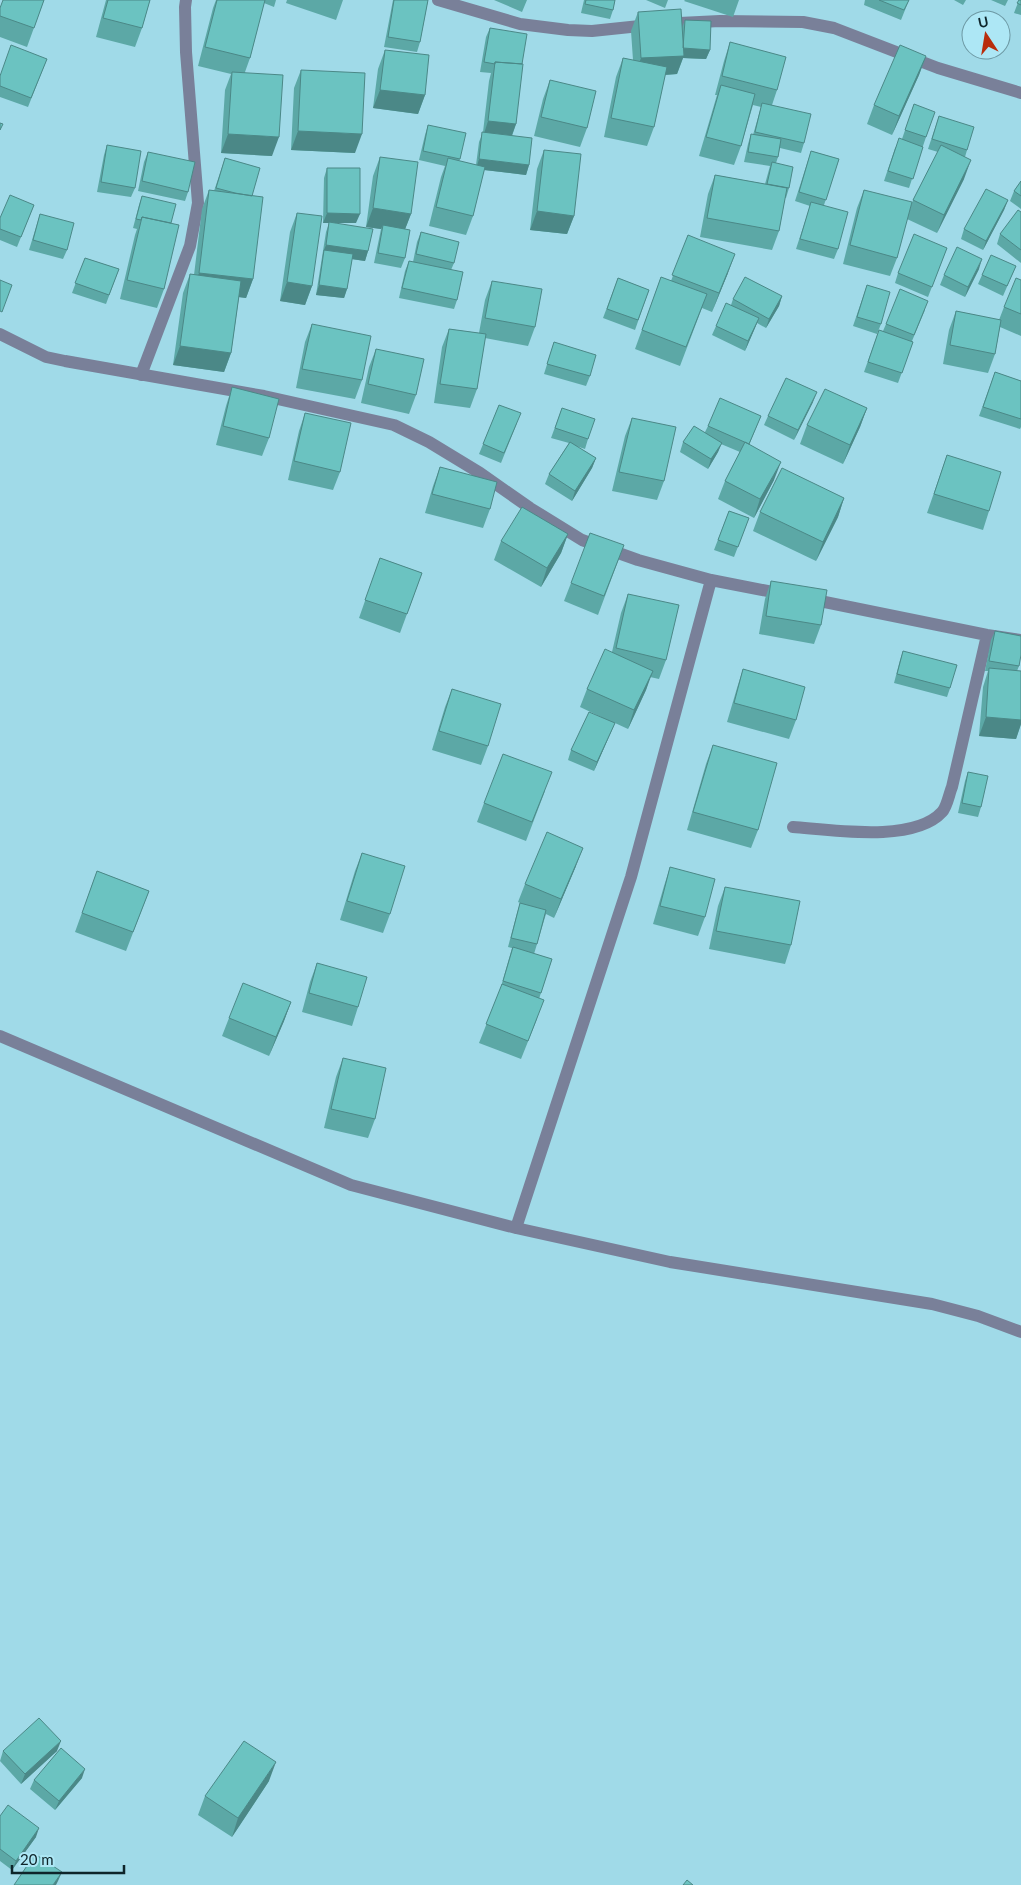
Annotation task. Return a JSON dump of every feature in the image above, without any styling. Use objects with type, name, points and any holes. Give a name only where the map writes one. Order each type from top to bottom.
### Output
[{"type":"street","points":[[141,375],[190,246],[198,204],[186,52],[186,0]]},
{"type":"street","points":[[438,0],[520,24],[568,30],[592,31],[720,21],[803,22],[834,28],[938,68],[1021,93]]},
{"type":"street","points":[[0,334],[46,357],[264,396],[394,425],[429,442],[480,473],[530,508],[582,540],[638,560],[711,580],[987,635],[1021,640]]},
{"type":"street","points":[[516,1228],[631,877],[711,580]]},
{"type":"street","points":[[794,827],[860,832],[902,830],[925,824],[943,811],[952,787],[987,635]]},
{"type":"street","points":[[0,1036],[351,1185],[516,1228],[670,1262],[932,1304],[978,1316],[1021,1332]]},
{"type":"building","points":[[3,0],[44,0],[34,28],[0,16]]},
{"type":"building","points":[[108,0],[150,0],[142,28],[103,18]]},
{"type":"building","points":[[217,0],[265,0],[250,58],[205,47]]},
{"type":"building","points":[[394,0],[428,0],[420,42],[388,37]]},
{"type":"building","points":[[586,0],[615,0],[613,10],[585,4]]},
{"type":"building","points":[[879,0],[909,0],[904,10]]},
{"type":"building","points":[[681,9],[684,56],[641,58],[638,12]]},
{"type":"building","points":[[685,20],[711,21],[710,50],[683,48]]},
{"type":"building","points":[[490,28],[527,34],[522,64],[484,62]]},
{"type":"building","points":[[730,42],[786,57],[777,90],[722,76]]},
{"type":"building","points":[[11,45],[47,59],[31,98],[0,86],[0,76]]},
{"type":"building","points":[[900,45],[926,56],[899,116],[874,105]]},
{"type":"building","points":[[385,50],[429,55],[425,95],[380,90]]},
{"type":"building","points":[[623,58],[667,67],[654,127],[611,118]]},
{"type":"building","points":[[495,62],[523,64],[516,124],[488,121]]},
{"type":"building","points":[[301,70],[365,73],[362,134],[298,131]]},
{"type":"building","points":[[232,72],[283,75],[279,137],[228,134]]},
{"type":"building","points":[[550,80],[596,91],[587,128],[541,117]]},
{"type":"building","points":[[721,85],[755,94],[741,146],[706,137]]},
{"type":"building","points":[[762,103],[811,114],[804,143],[755,132]]},
{"type":"building","points":[[914,104],[935,112],[926,137],[905,130]]},
{"type":"building","points":[[939,116],[974,127],[967,150],[932,139]]},
{"type":"building","points":[[428,125],[466,133],[460,159],[423,151]]},
{"type":"building","points":[[482,132],[532,138],[529,165],[479,159]]},
{"type":"building","points":[[751,134],[781,139],[778,157],[748,152]]},
{"type":"building","points":[[899,138],[923,147],[913,179],[888,171]]},
{"type":"building","points":[[107,145],[141,151],[135,188],[101,182]]},
{"type":"building","points":[[941,145],[971,160],[944,215],[913,200]]},
{"type":"building","points":[[544,150],[581,154],[574,216],[537,211]]},
{"type":"building","points":[[811,151],[839,159],[826,200],[799,192]]},
{"type":"building","points":[[148,152],[195,162],[188,192],[142,181]]},
{"type":"building","points":[[380,157],[418,162],[411,214],[373,208]]},
{"type":"building","points":[[225,158],[260,168],[252,196],[216,188]]},
{"type":"building","points":[[448,158],[485,167],[473,216],[436,207]]},
{"type":"building","points":[[772,162],[793,167],[789,188],[767,184]]},
{"type":"building","points":[[327,168],[360,168],[360,214],[327,213]]},
{"type":"building","points":[[715,175],[787,188],[779,231],[707,218]]},
{"type":"building","points":[[1021,181],[1021,196],[1014,191]]},
{"type":"building","points":[[986,189],[1008,200],[986,241],[964,229]]},
{"type":"building","points":[[209,190],[263,197],[253,279],[199,273]]},
{"type":"building","points":[[864,190],[912,202],[897,258],[850,245]]},
{"type":"building","points":[[10,195],[34,205],[21,237],[0,229],[0,218]]},
{"type":"building","points":[[142,196],[176,204],[171,223],[142,217],[141,220],[136,219]]},
{"type":"building","points":[[811,202],[848,212],[838,249],[800,239]]},
{"type":"building","points":[[1018,210],[1021,212],[1021,250],[1000,234]]},
{"type":"building","points":[[297,213],[322,216],[312,286],[287,282]]},
{"type":"building","points":[[40,214],[74,223],[67,250],[33,240]]},
{"type":"building","points":[[142,217],[179,225],[164,289],[127,280]]},
{"type":"building","points":[[329,222],[373,229],[368,251],[326,245]]},
{"type":"building","points":[[383,225],[410,230],[405,258],[378,253]]},
{"type":"building","points":[[421,232],[459,242],[454,263],[416,254]]},
{"type":"building","points":[[914,234],[947,248],[932,287],[898,273]]},
{"type":"building","points":[[688,235],[735,254],[719,293],[672,275]]},
{"type":"building","points":[[957,247],[982,259],[968,287],[944,275]]},
{"type":"building","points":[[324,250],[353,254],[347,289],[319,285]]},
{"type":"building","points":[[991,255],[1016,266],[1007,286],[982,275]]},
{"type":"building","points":[[85,258],[119,269],[109,295],[75,283]]},
{"type":"building","points":[[409,261],[463,272],[457,300],[402,288]]},
{"type":"building","points":[[190,274],[241,281],[231,353],[180,346]]},
{"type":"building","points":[[661,277],[707,294],[686,347],[642,330]]},
{"type":"building","points":[[745,277],[782,296],[769,319],[733,299]]},
{"type":"building","points":[[618,278],[649,290],[638,320],[607,309]]},
{"type":"building","points":[[1016,278],[1021,280],[1021,314],[1004,307]]},
{"type":"building","points":[[0,280],[12,285],[2,312],[0,311]]},
{"type":"building","points":[[492,281],[542,289],[535,327],[485,318]]},
{"type":"building","points":[[867,285],[890,292],[881,324],[857,317]]},
{"type":"building","points":[[900,289],[928,301],[914,335],[886,324]]},
{"type":"building","points":[[726,303],[759,318],[748,341],[716,326]]},
{"type":"building","points":[[956,311],[1001,320],[995,354],[950,345]]},
{"type":"building","points":[[312,324],[371,336],[362,380],[302,369]]},
{"type":"building","points":[[449,329],[486,334],[477,389],[440,384]]},
{"type":"building","points":[[879,330],[913,342],[902,373],[868,362]]},
{"type":"building","points":[[554,342],[596,355],[590,376],[547,364]]},
{"type":"building","points":[[376,349],[424,359],[416,395],[368,384]]},
{"type":"building","points":[[995,372],[1021,381],[1021,419],[983,407]]},
{"type":"building","points":[[786,378],[817,392],[798,430],[768,416]]},
{"type":"building","points":[[232,387],[279,399],[269,438],[223,426]]},
{"type":"building","points":[[825,389],[867,408],[850,445],[807,425]]},
{"type":"building","points":[[720,398],[761,416],[749,444],[708,426]]},
{"type":"building","points":[[499,405],[521,413],[504,453],[483,444]]},
{"type":"building","points":[[562,408],[595,419],[588,439],[555,428]]},
{"type":"building","points":[[305,413],[351,423],[340,472],[294,461]]},
{"type":"building","points":[[632,418],[676,427],[664,481],[619,472]]},
{"type":"building","points":[[694,426],[722,443],[711,459],[683,442]]},
{"type":"building","points":[[570,442],[596,458],[575,491],[549,474]]},
{"type":"building","points":[[745,442],[781,462],[760,499],[725,481]]},
{"type":"building","points":[[947,455],[1001,472],[989,511],[934,494]]},
{"type":"building","points":[[440,467],[497,482],[490,509],[432,494]]},
{"type":"building","points":[[782,468],[844,498],[823,542],[760,512]]},
{"type":"building","points":[[522,507],[568,534],[547,568],[501,541]]},
{"type":"building","points":[[729,511],[749,518],[738,547],[718,540]]},
{"type":"building","points":[[590,533],[624,545],[604,596],[571,583]]},
{"type":"building","points":[[380,558],[422,573],[407,614],[365,600]]},
{"type":"building","points":[[771,581],[827,590],[821,625],[766,616]]},
{"type":"building","points":[[628,594],[679,605],[666,660],[616,648]]},
{"type":"building","points":[[995,631],[1021,636],[1019,666],[989,661]]},
{"type":"building","points":[[605,649],[653,671],[634,710],[587,689]]},
{"type":"building","points":[[903,651],[957,665],[950,688],[897,674]]},
{"type":"building","points":[[989,668],[1021,671],[1021,720],[986,717]]},
{"type":"building","points":[[743,669],[805,687],[796,720],[734,703]]},
{"type":"building","points":[[452,689],[501,704],[488,746],[439,731]]},
{"type":"building","points":[[589,712],[615,723],[597,762],[571,750]]},
{"type":"building","points":[[713,745],[777,763],[758,830],[693,812]]},
{"type":"building","points":[[503,754],[552,772],[532,822],[484,803]]},
{"type":"building","points":[[968,772],[988,776],[981,807],[962,803]]},
{"type":"building","points":[[547,832],[583,848],[561,899],[525,884]]},
{"type":"building","points":[[362,853],[405,866],[390,914],[347,901]]},
{"type":"building","points":[[670,867],[715,879],[705,917],[660,906]]},
{"type":"building","points":[[97,871],[149,891],[133,932],[82,913]]},
{"type":"building","points":[[725,887],[800,901],[791,945],[716,931]]},
{"type":"building","points":[[520,903],[546,910],[537,944],[511,938]]},
{"type":"building","points":[[513,947],[552,959],[541,993],[503,981]]},
{"type":"building","points":[[317,963],[367,977],[358,1007],[309,993]]},
{"type":"building","points":[[243,983],[291,1002],[276,1037],[229,1018]]},
{"type":"building","points":[[502,984],[544,1000],[528,1041],[486,1024]]},
{"type":"building","points":[[343,1058],[386,1068],[375,1119],[331,1109]]},
{"type":"building","points":[[39,1718],[61,1741],[25,1774],[3,1751]]},
{"type":"building","points":[[244,1741],[276,1762],[238,1818],[205,1796]]},
{"type":"building","points":[[61,1748],[85,1769],[59,1801],[34,1780]]},
{"type":"building","points":[[8,1805],[39,1828],[16,1861],[0,1849],[0,1816]]},
{"type":"building","points":[[35,1854],[62,1872],[53,1885],[14,1885]]},
{"type":"building","points":[[687,1880],[693,1885],[683,1885]]}]
